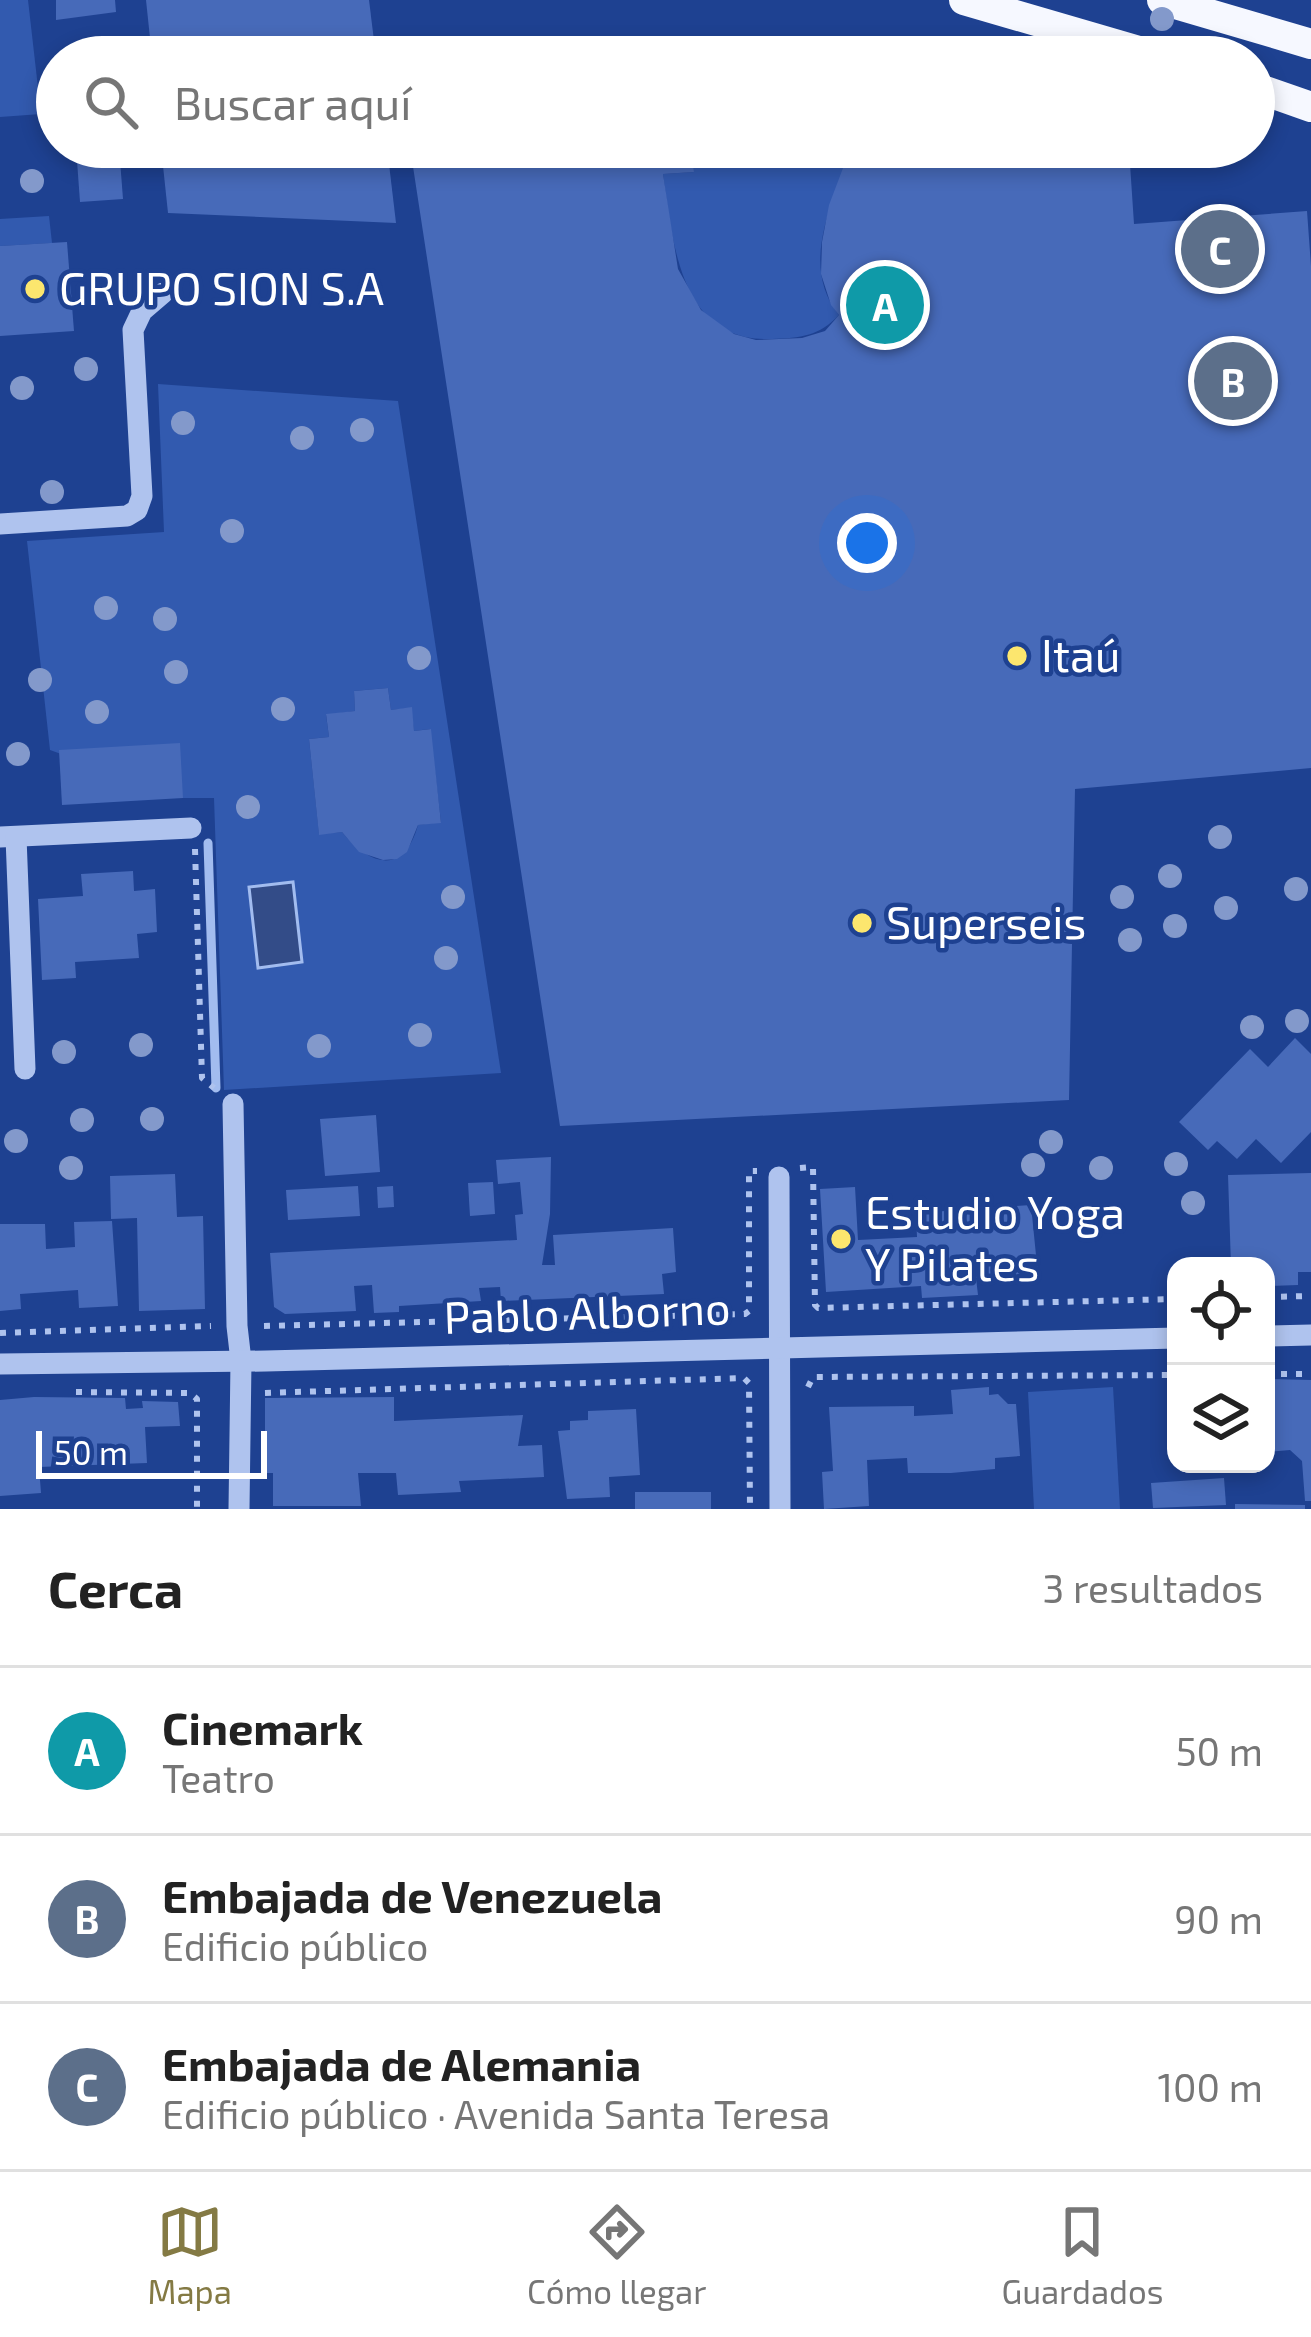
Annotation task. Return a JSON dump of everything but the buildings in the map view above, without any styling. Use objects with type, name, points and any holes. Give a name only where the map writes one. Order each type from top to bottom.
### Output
[{"type":"main road","points":[[964,0],[1088,36]]},
{"type":"main road","points":[[1162,0],[1311,44]]},
{"type":"main road","points":[[1275,94],[1311,106]]},
{"type":"street","points":[[0,524],[127,516],[136,510],[142,496],[133,330],[142,310],[163,293]]},
{"type":"street","points":[[25,1069],[8,837],[190,828]]},
{"type":"street","points":[[233,1104],[241,1360],[239,1509]]},
{"type":"street","points":[[780,1172],[780,1509]]},
{"type":"street","points":[[1275,1336],[1311,1335]]},
{"type":"street","name":"Pablo Alborno","points":[[0,1364],[1167,1338]]},
{"type":"path","points":[[190,828],[202,1078],[233,1104]]},
{"type":"path","points":[[262,1324],[266,1328],[745,1316],[749,1311],[749,1171],[813,1167],[815,1308],[1167,1300]]},
{"type":"path","points":[[1275,1298],[1311,1296]]},
{"type":"path","points":[[0,1333],[191,1332],[211,1328],[211,1306]]},
{"type":"path","points":[[1275,1374],[1311,1374]]},
{"type":"path","points":[[808,1404],[808,1383],[814,1377],[1167,1375]]},
{"type":"path","points":[[260,1399],[265,1393],[744,1378],[749,1383],[750,1509]]},
{"type":"path","points":[[71,1392],[190,1393],[200,1398],[197,1509]]},
{"type":"shaded area","points":[[0,0],[28,0],[36,114],[0,117]]},
{"type":"shaded area","points":[[694,168],[844,168],[821,253],[821,275],[839,315],[832,322],[801,337],[741,336],[717,324],[699,306],[677,257],[663,174],[694,172]]},
{"type":"shaded area","points":[[49,216],[52,243],[0,246],[0,219]]},
{"type":"shaded area","points":[[158,384],[398,401],[501,1073],[224,1090],[214,798],[183,798],[50,750],[27,541],[164,532]],"holes":[[[388,688],[391,710],[411,708],[414,731],[430,729],[441,822],[418,825],[404,852],[385,860],[364,852],[342,832],[319,834],[309,739],[329,737],[326,715],[355,711],[354,691]]]},
{"type":"shaded area","points":[[293,882],[302,962],[258,968],[249,887]]},
{"type":"shaded area","points":[[1113,1387],[1120,1509],[1034,1509],[1028,1392]]},
{"type":"waterway","points":[[208,843],[216,1088]]},
{"type":"place","name":"Embajada de Alemania","points":[[1220,249]]},
{"type":"place","name":"GRUPO SION S.A","points":[[35,289]]},
{"type":"place","name":"Cinemark","points":[[885,305]]},
{"type":"place","name":"Embajada de Venezuela","points":[[1233,381]]},
{"type":"place","name":"Itaú","points":[[1017,656]]},
{"type":"place","name":"Superseis","points":[[862,923]]},
{"type":"place","name":"Estudio Yoga Y Pilates","points":[[841,1239]]}]
